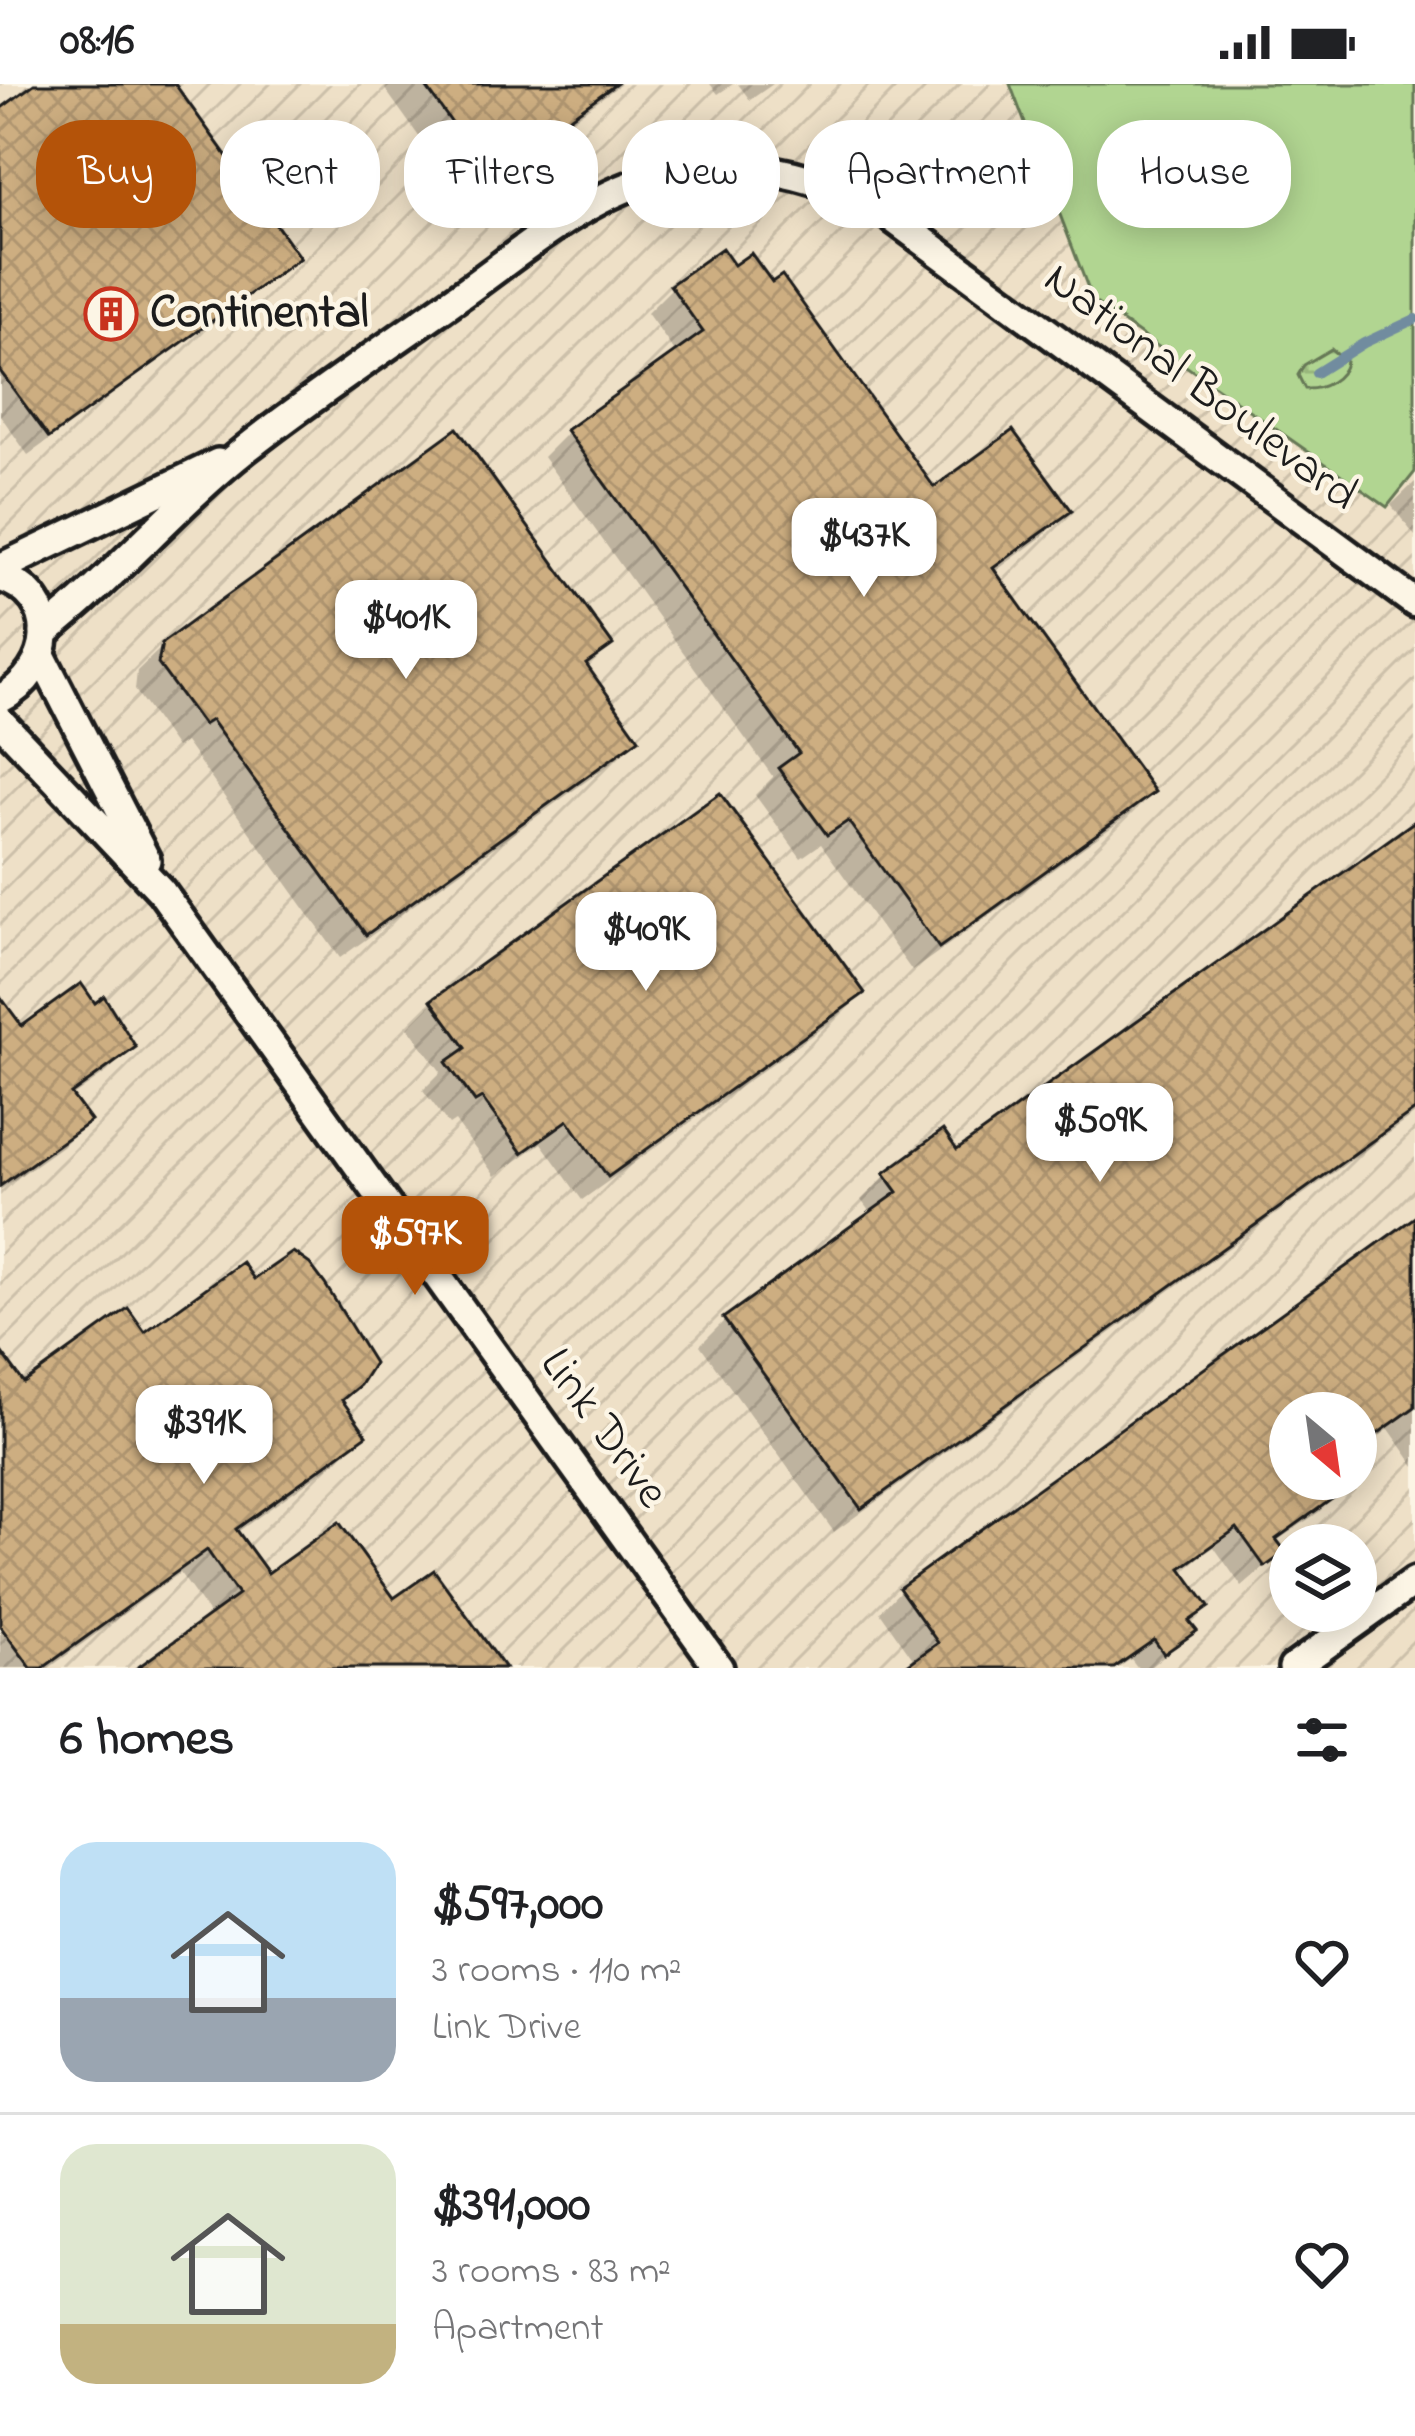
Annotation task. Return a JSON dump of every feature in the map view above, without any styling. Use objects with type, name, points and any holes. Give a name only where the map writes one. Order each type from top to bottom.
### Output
[{"type":"street","name":"National Boulevard","points":[[0,699],[32,676],[43,645],[244,450],[561,223],[604,197],[652,178],[707,167],[778,170],[831,185],[877,206],[1415,603]]},
{"type":"street","name":"National Boulevard","points":[[0,573],[244,450]]},
{"type":"street","name":"Link Drive","points":[[0,573],[27,593],[40,612],[43,645],[161,891]]},
{"type":"street","name":"Link Drive","points":[[0,721],[161,891],[719,1668]]},
{"type":"street","points":[[1293,1668],[1415,1581]]},
{"type":"shaded area","points":[[0,84],[1415,84],[1415,1668],[0,1668]]},
{"type":"green space","points":[[1010,84],[1415,84],[1415,472],[1387,507],[1093,301],[1065,228],[1073,228],[1073,120],[1024,120]]},
{"type":"green space","points":[[1331,349],[1346,362],[1341,374],[1325,385],[1305,389],[1298,375],[1304,365]]},
{"type":"building","name":"Continental","points":[[34,84],[175,84],[220,147],[220,228],[278,228],[300,258],[49,438],[0,371],[0,109]]},
{"type":"building","points":[[424,84],[616,84],[566,120],[450,120]]},
{"type":"building","points":[[722,248],[734,265],[751,253],[772,282],[782,275],[934,487],[1013,430],[1072,511],[993,568],[1155,792],[939,948],[848,821],[827,835],[778,768],[799,753],[566,430],[703,332],[670,285]]},
{"type":"building","points":[[457,428],[613,645],[586,664],[639,739],[366,935],[211,720],[203,725],[158,664],[162,643]]},
{"type":"building","points":[[720,793],[865,993],[608,1177],[568,1120],[522,1153],[482,1098],[475,1102],[446,1062],[466,1048],[431,1000]]},
{"type":"building","points":[[1415,821],[1415,1110],[861,1509],[723,1318],[898,1192],[884,1173],[943,1130],[957,1150]]},
{"type":"building","points":[[81,983],[95,1003],[104,996],[136,1047],[71,1094],[91,1121],[0,1186],[0,996],[22,1026]]},
{"type":"building","points":[[1415,1217],[1415,1407],[1377,1434],[1377,1392],[1269,1392],[1269,1500],[1331,1500],[1297,1524],[1269,1524],[1269,1564],[1265,1567],[1237,1528],[1181,1568],[1209,1607],[1189,1621],[1197,1631],[1164,1654],[1154,1640],[1114,1668],[903,1668],[938,1643],[899,1588]]},
{"type":"building","points":[[293,1252],[325,1284],[374,1363],[360,1385],[342,1400],[367,1435],[236,1529],[268,1573],[339,1522],[394,1598],[434,1570],[505,1668],[137,1668],[238,1595],[207,1550],[43,1668],[31,1668],[0,1626],[0,1350],[24,1383],[128,1308],[145,1332],[242,1262],[254,1279]]},
{"type":"waterway","points":[[1316,373],[1415,319]]},
{"type":"place","name":"Continental","points":[[111,314]]}]
